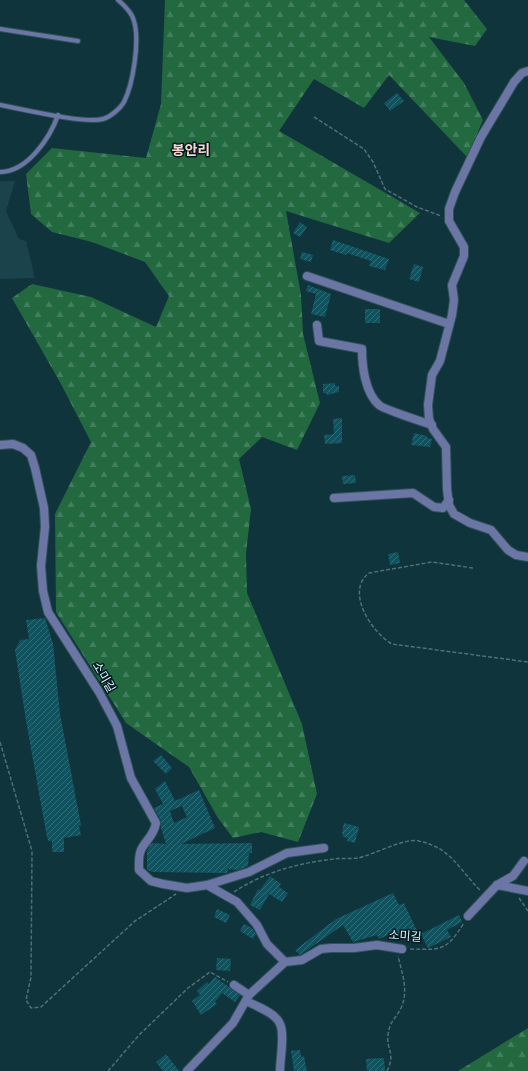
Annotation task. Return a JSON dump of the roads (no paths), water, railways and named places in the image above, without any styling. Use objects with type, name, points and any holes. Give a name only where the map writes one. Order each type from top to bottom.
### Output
[{"type":"street","points":[[528,71],[522,73],[514,82],[481,137],[455,192],[449,209],[449,221],[464,247],[464,256],[452,285],[454,300],[440,362],[432,376],[429,387],[428,405],[432,425],[446,447],[449,500],[454,514],[462,519],[491,530],[508,550],[516,555],[528,557]]},
{"type":"street","points":[[307,276],[449,324]]},
{"type":"street","points":[[317,325],[319,341],[362,349],[362,372],[368,388],[379,406],[432,425]]},
{"type":"street","name":"소미길","points":[[0,445],[13,444],[23,448],[31,455],[44,508],[45,527],[41,566],[43,591],[48,612],[99,692],[117,726],[131,778],[156,823],[154,831],[142,848],[139,859],[139,870],[151,880],[163,884],[186,888],[207,884],[249,872],[287,853],[324,848]]},
{"type":"street","points":[[334,498],[413,493],[434,507],[443,508],[449,500]]},
{"type":"street","points":[[468,916],[497,886],[514,876],[524,861]]},
{"type":"street","points":[[187,1071],[233,1023],[248,998],[285,962],[267,944],[247,913],[237,902],[207,884]]},
{"type":"street","points":[[497,886],[528,891]]},
{"type":"street","name":"소미길","points":[[285,962],[302,960],[321,949],[354,948],[377,945],[399,948]]},
{"type":"street","points":[[234,985],[248,998],[274,1017],[280,1024],[282,1036],[280,1071]]},
{"type":"lane","points":[[0,105],[86,120],[102,119],[110,116],[123,103],[133,69],[136,30],[134,19],[124,5],[118,0]]},
{"type":"lane","points":[[0,30],[78,41]]},
{"type":"lane","points":[[0,172],[11,171],[25,162],[47,138],[53,129],[58,115]]},
{"type":"district","name":"봉안리","points":[[191,150]]}]
